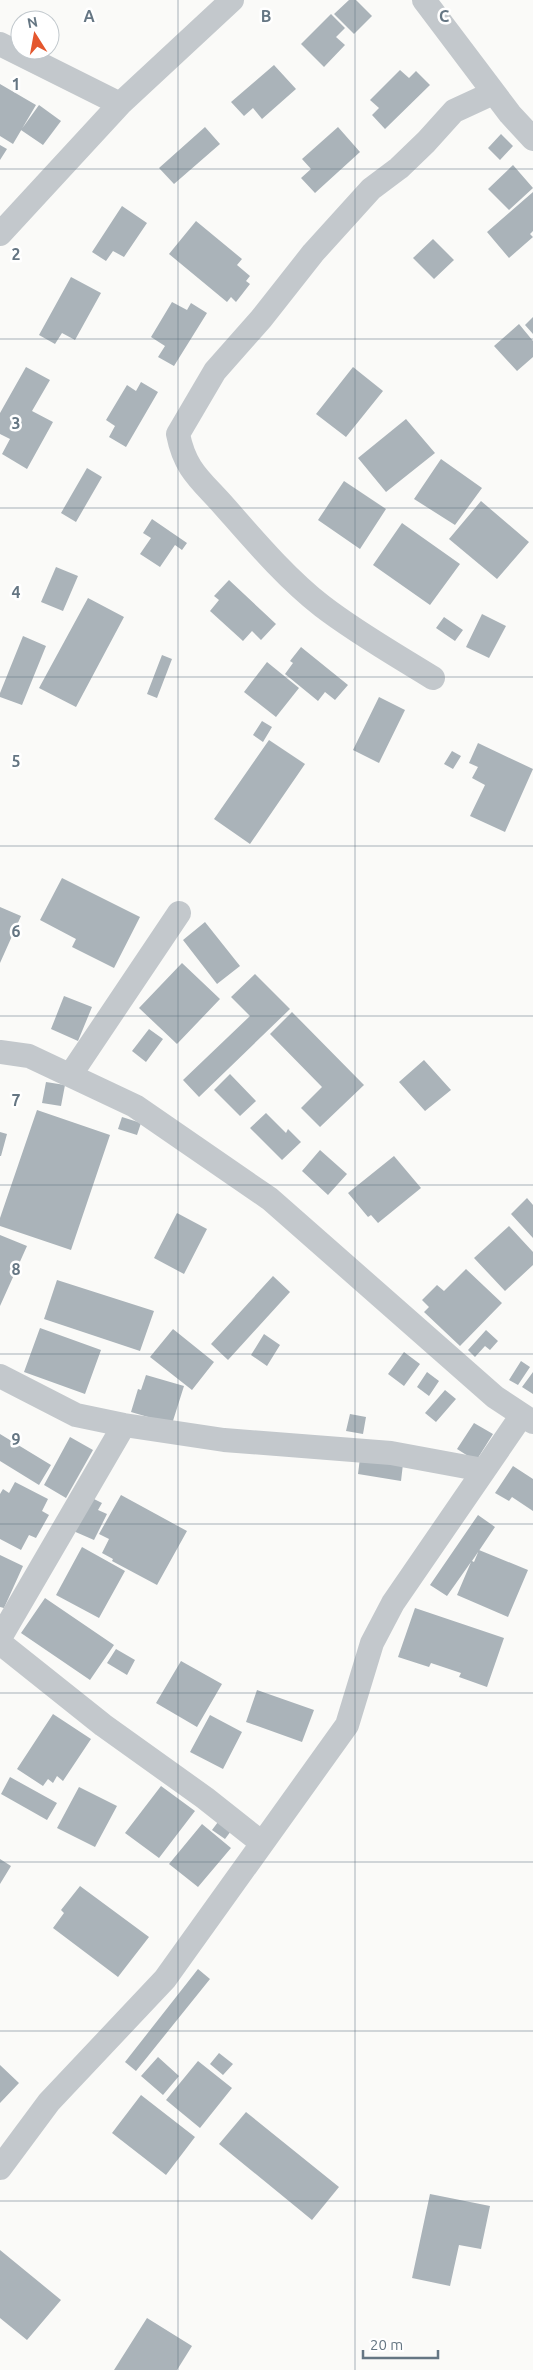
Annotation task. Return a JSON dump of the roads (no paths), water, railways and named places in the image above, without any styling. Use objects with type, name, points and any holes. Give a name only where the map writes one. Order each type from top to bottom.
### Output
[{"type":"street","points":[[0,234],[120,104],[232,0]]},
{"type":"street","points":[[424,0],[444,24],[493,92],[533,139]]},
{"type":"street","points":[[0,44],[120,104]]},
{"type":"street","points":[[433,678],[336,616],[290,577],[192,472],[181,450],[178,434],[216,371],[261,319],[313,253],[371,189],[399,168],[454,111],[493,92]]},
{"type":"street","points":[[70,1074],[180,913]]},
{"type":"street","points":[[0,1052],[29,1056],[135,1106],[270,1199],[495,1397],[527,1419],[483,1470],[393,1603],[372,1643],[347,1725],[165,1979],[49,2102],[0,2168]]},
{"type":"street","points":[[0,1376],[76,1415],[124,1425],[224,1440],[391,1453],[483,1470]]},
{"type":"street","points":[[0,1638],[124,1425]]},
{"type":"street","points":[[0,1643],[104,1725],[205,1798],[262,1843]]}]
